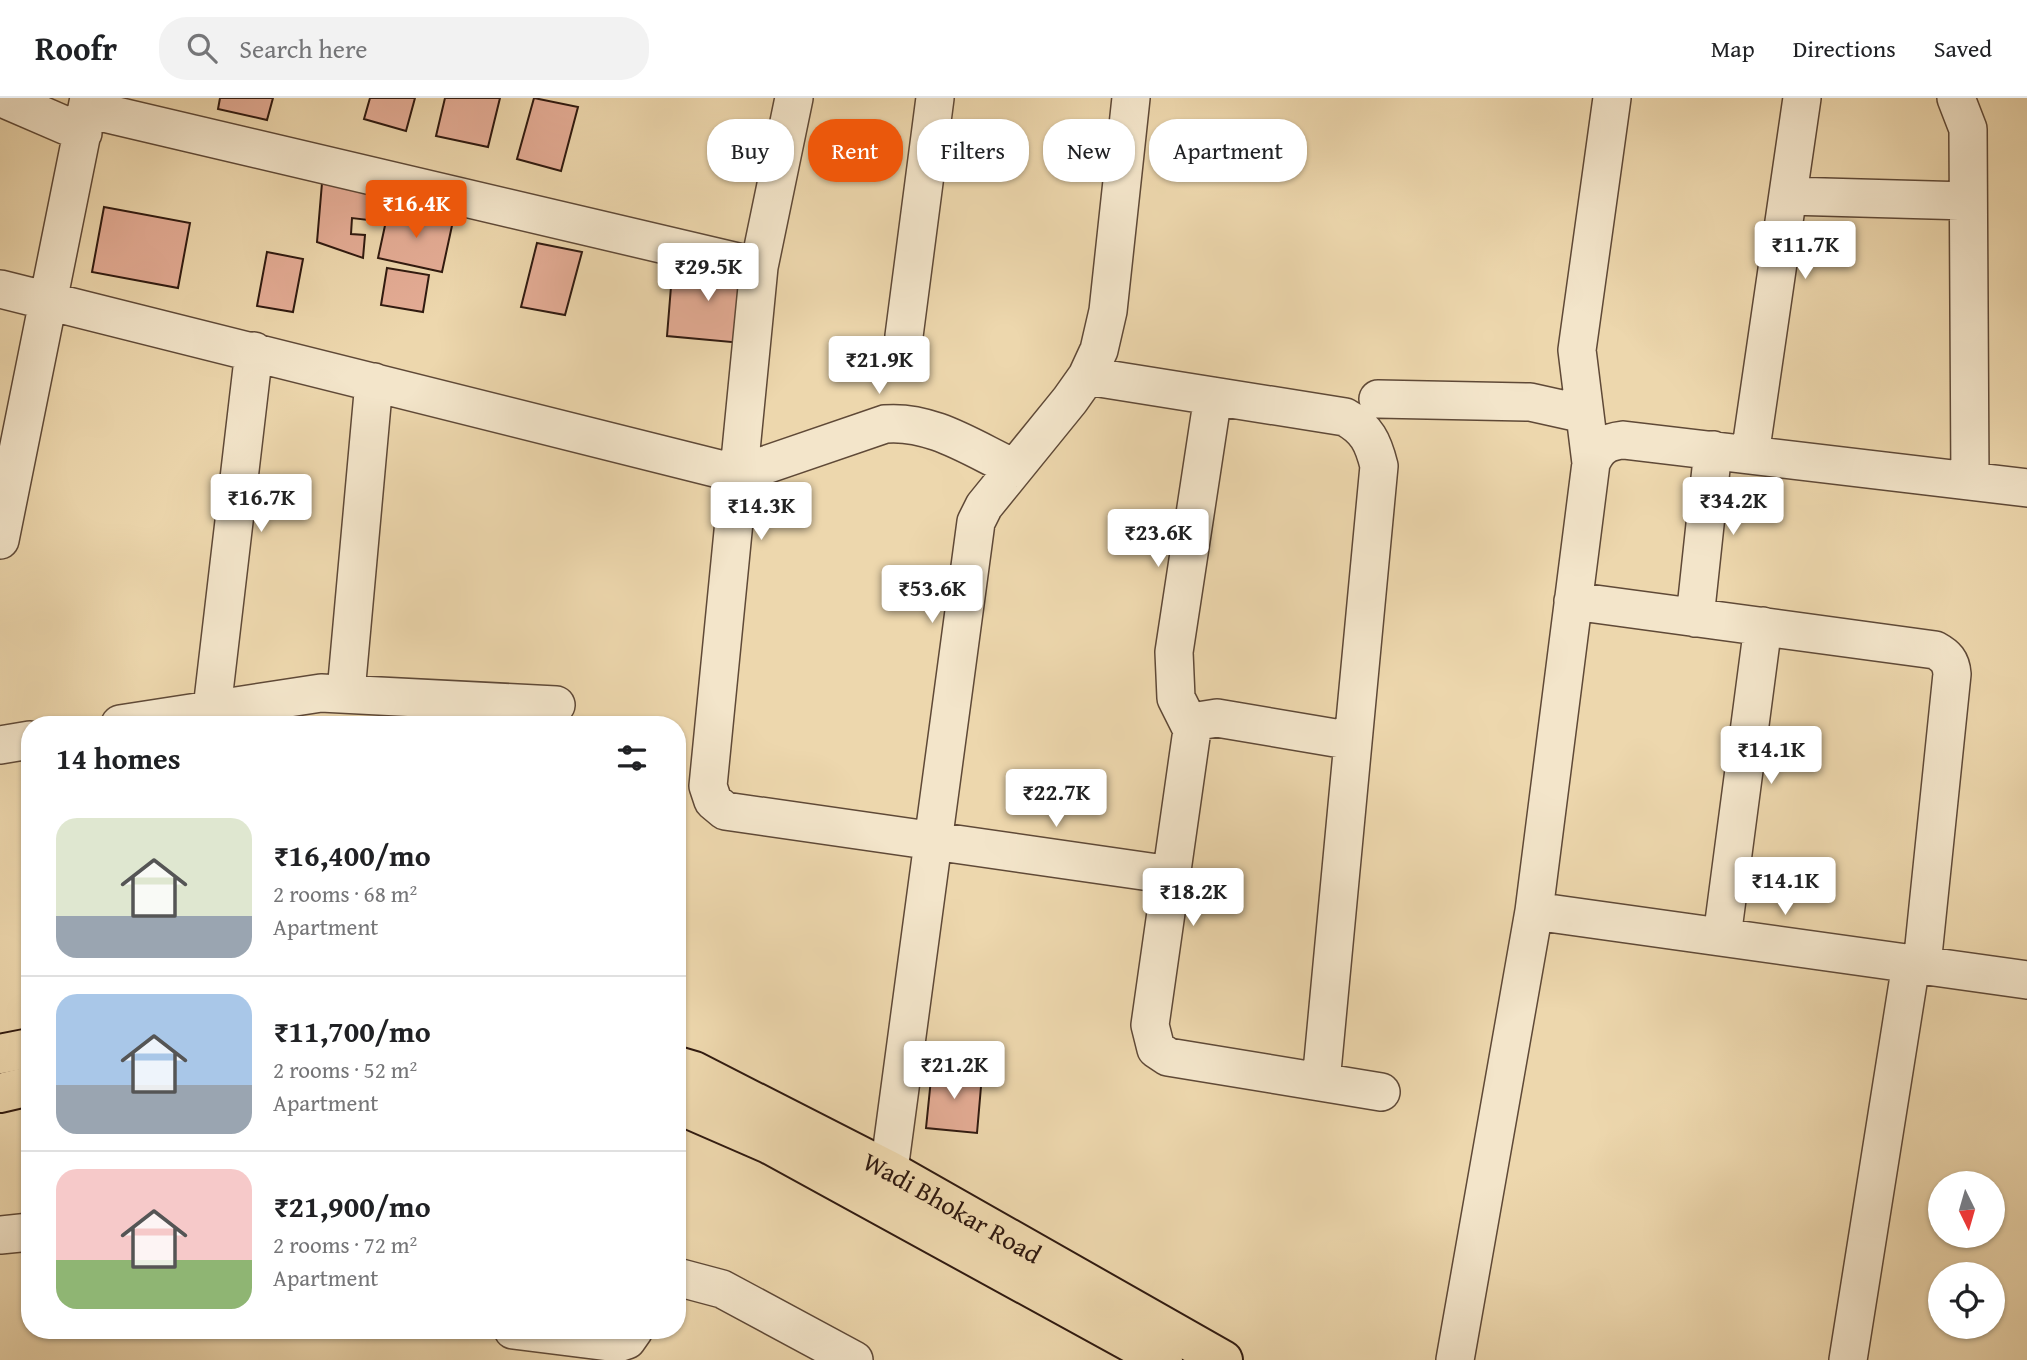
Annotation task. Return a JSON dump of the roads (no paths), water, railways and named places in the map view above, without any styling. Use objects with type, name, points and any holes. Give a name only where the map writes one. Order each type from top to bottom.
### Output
[{"type":"main road","points":[[0,1054],[21,1050]]},
{"type":"main road","name":"Wadi Bhokar Road","points":[[686,1069],[883,1186],[1163,1360]]},
{"type":"main road","points":[[0,1093],[21,1088]]},
{"type":"main road","name":"Wadi Bhokar Road","points":[[686,1108],[763,1141],[883,1186],[1223,1360]]},
{"type":"street","points":[[2,98],[86,113],[760,267]]},
{"type":"street","points":[[794,98],[760,267],[708,786],[713,801],[725,811],[1171,875]]},
{"type":"street","points":[[883,1186],[976,522],[984,506],[1087,376],[1099,350],[1108,311],[1131,98]]},
{"type":"street","points":[[1591,463],[1577,350],[1612,98]]},
{"type":"street","points":[[1750,455],[1802,98]]},
{"type":"street","points":[[1956,98],[1968,129],[1970,481]]},
{"type":"street","points":[[904,336],[931,99]]},
{"type":"street","points":[[0,540],[86,113]]},
{"type":"street","points":[[1788,197],[1968,201]]},
{"type":"street","points":[[0,289],[49,299],[739,474],[885,424],[902,423],[934,430],[1014,468]]},
{"type":"street","points":[[212,709],[254,351]]},
{"type":"street","points":[[1087,376],[1345,417],[1362,426],[1373,442],[1379,466],[1321,1082]]},
{"type":"street","points":[[346,692],[374,382]]},
{"type":"street","points":[[1192,730],[1176,698],[1174,652],[1213,396]]},
{"type":"street","points":[[1378,399],[1530,402],[1584,414]]},
{"type":"street","points":[[1455,1360],[1534,911],[1591,463],[1596,450],[1608,442],[1623,440],[2027,488]]},
{"type":"street","points":[[1695,618],[1713,450]]},
{"type":"street","points":[[1573,601],[1935,649],[1945,655],[1951,664],[1916,965],[1848,1360]]},
{"type":"street","points":[[1722,937],[1763,626]]},
{"type":"street","points":[[169,716],[299,695],[346,692],[556,705]]},
{"type":"street","points":[[1353,741],[1217,718],[1198,721],[1192,730],[1150,1025],[1156,1049],[1168,1057],[1381,1092]]},
{"type":"street","points":[[0,745],[21,742]]},
{"type":"street","points":[[1534,911],[2027,980]]},
{"type":"street","points":[[0,1235],[21,1233]]},
{"type":"street","points":[[686,1279],[722,1289],[854,1360]]},
{"type":"street","points":[[586,1339],[618,1343],[627,1339]]}]
